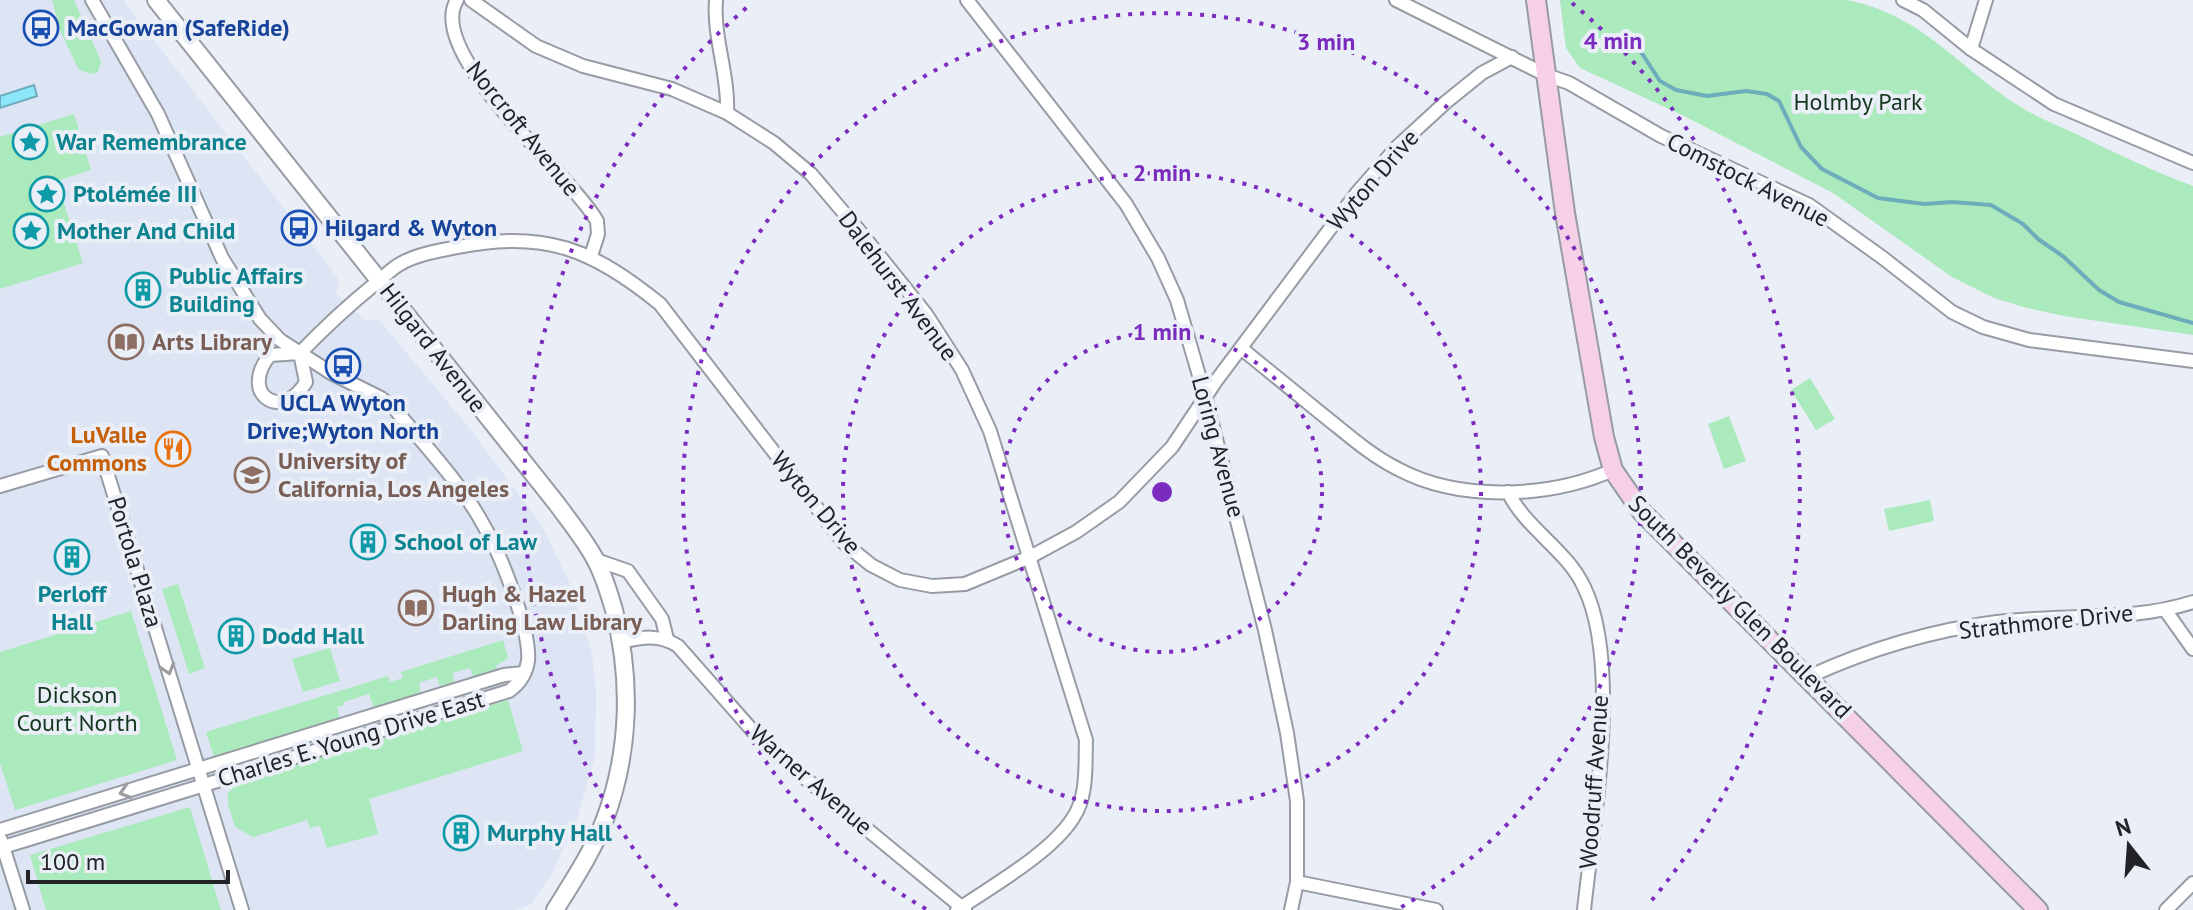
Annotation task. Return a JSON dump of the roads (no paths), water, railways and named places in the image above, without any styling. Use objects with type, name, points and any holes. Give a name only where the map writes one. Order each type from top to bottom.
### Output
[{"type":"main road","name":"South Beverly Glen Boulevard","points":[[1536,0],[1565,213],[1604,437],[1613,470],[1642,512],[2038,910]]},
{"type":"street","points":[[92,0],[158,114],[222,258],[267,327],[280,340],[331,373],[381,398],[394,408],[466,497],[484,526],[515,601],[527,648],[528,661],[524,673]]},
{"type":"street","name":"Hilgard Avenue","points":[[156,0],[557,504],[596,560],[608,589],[622,642],[626,672],[623,750],[604,822],[555,910]]},
{"type":"street","name":"Norcroft Avenue","points":[[457,0],[452,8],[451,20],[460,52],[487,92],[597,221],[598,234],[591,256]]},
{"type":"street","name":"Dalehurst Avenue","points":[[471,0],[536,46],[583,66],[672,89],[727,113],[774,143],[811,174],[926,314],[962,370],[990,431],[1086,740],[1085,784],[1074,817],[1051,844],[961,909]]},
{"type":"street","points":[[716,0],[719,44],[728,88],[727,113]]},
{"type":"street","name":"Loring Avenue","points":[[967,0],[1126,204],[1158,258],[1177,300],[1265,630],[1287,733],[1297,801],[1297,882],[1291,910]]},
{"type":"street","name":"Comstock Avenue","points":[[1396,0],[1546,75],[1569,83],[1661,136],[1809,205],[1952,312],[1983,327],[2029,340],[2193,361]]},
{"type":"street","points":[[1903,0],[1923,10],[1971,49],[2054,104],[2193,163]]},
{"type":"street","points":[[1971,49],[1986,0]]},
{"type":"street","name":"Wyton Drive","points":[[300,353],[332,321],[397,266],[412,258],[481,243],[516,240],[553,245],[591,256],[630,279],[660,304],[844,543],[871,565],[900,580],[932,586],[965,584],[1030,557],[1076,532],[1119,502],[1172,447],[1205,396],[1356,194],[1397,147],[1482,73],[1512,57]]},
{"type":"street","points":[[1242,349],[1364,448],[1399,470],[1456,487],[1508,492],[1588,481],[1613,470]]},
{"type":"street","points":[[300,353],[306,382],[293,399],[286,402],[270,400],[257,381],[261,366],[270,355],[300,353]]},
{"type":"street","name":"Portola Plaza","points":[[0,486],[102,456],[200,769]]},
{"type":"street","name":"Woodruff Avenue","points":[[1508,492],[1516,508],[1571,567],[1584,585],[1593,608],[1599,642],[1603,709],[1584,910]]},
{"type":"street","name":"Warner Avenue","points":[[596,560],[628,571],[662,619],[667,639],[678,646],[766,746],[961,909]]},
{"type":"street","name":"Strathmore Drive","points":[[1808,677],[1854,656],[1938,633],[1997,622],[2166,611],[2193,602]]},
{"type":"street","points":[[2166,611],[2193,649]]},
{"type":"street","points":[[622,642],[649,636],[667,639]]},
{"type":"street","name":"Charles E. Young Drive East","points":[[3,837],[200,769],[504,675],[524,673]]},
{"type":"street","name":"Charles E. Young Drive East","points":[[242,910],[204,785],[509,691],[518,684],[524,673]]},
{"type":"street","points":[[3,837],[18,843],[204,785],[200,769]]},
{"type":"street","points":[[3,837],[23,910]]},
{"type":"street","points":[[1297,882],[1436,910]]},
{"type":"street","points":[[2166,910],[2193,883]]},
{"type":"water","points":[[34,85],[37,96],[0,108],[0,96]]},
{"type":"waterway","points":[[1637,46],[1660,81],[1676,90],[1707,96],[1746,91],[1767,94],[1779,101],[1801,147],[1822,169],[1878,198],[1924,204],[1952,202],[1991,205],[2023,224],[2099,290],[2119,302],[2193,323]]},
{"type":"place","name":"MacGowan (SafeRide)","points":[[41,28]]},
{"type":"place","name":"War Remembrance","points":[[30,142]]},
{"type":"place","name":"Ptolémée III","points":[[47,194]]},
{"type":"place","name":"Hilgard & Wyton","points":[[299,228]]},
{"type":"place","name":"Mother And Child","points":[[31,231]]},
{"type":"place","name":"Public Affairs Building","points":[[143,290]]},
{"type":"place","name":"Arts Library","points":[[126,342]]},
{"type":"place","name":"UCLA Wyton Drive;Wyton North","points":[[343,366]]},
{"type":"place","name":"LuValle Commons","points":[[173,449]]},
{"type":"place","name":"University of California, Los Angeles","points":[[252,475]]},
{"type":"place","name":"School of Law","points":[[368,542]]},
{"type":"place","name":"Perloff Hall","points":[[72,557]]},
{"type":"place","name":"Hugh & Hazel Darling Law Library","points":[[416,608]]},
{"type":"place","name":"Dodd Hall","points":[[236,636]]},
{"type":"place","name":"Murphy Hall","points":[[461,833]]},
{"type":"park label","name":"Holmby Park","points":[[1858,102]]},
{"type":"park label","name":"Dickson Court North","points":[[77,709]]}]
